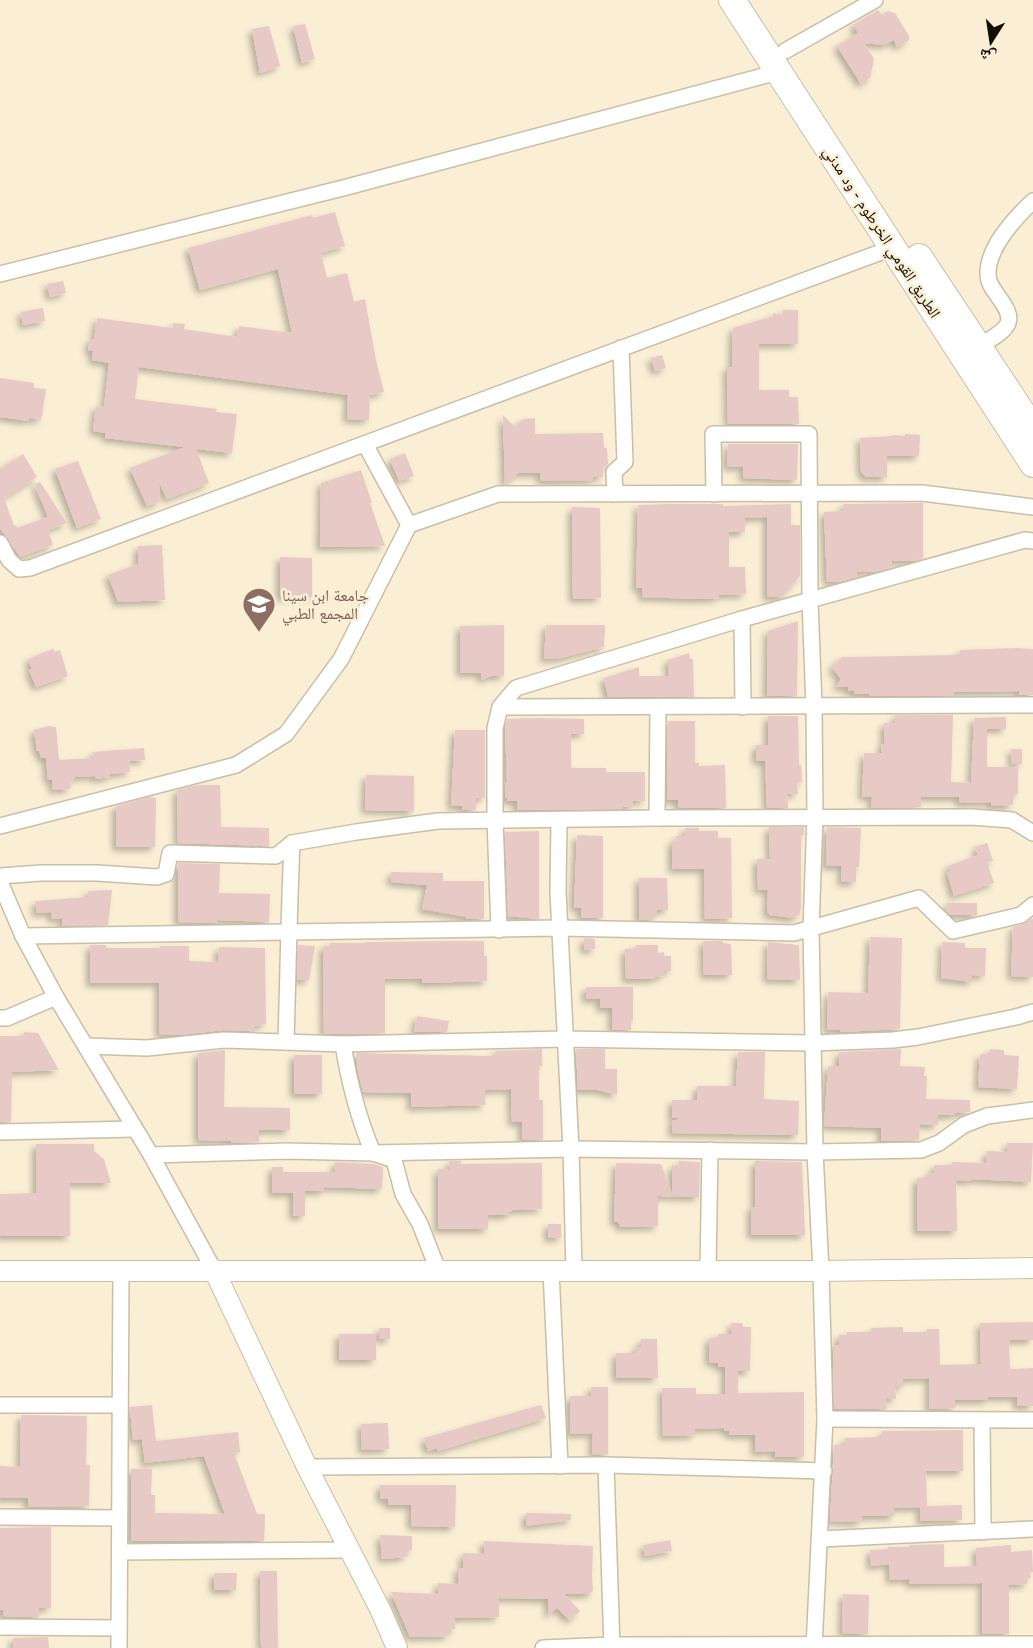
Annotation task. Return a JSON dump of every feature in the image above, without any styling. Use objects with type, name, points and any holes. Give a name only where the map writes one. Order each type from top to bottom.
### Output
[{"type":"highway","name":"الطريق القومي الخرطوم - ود مدني","points":[[732,0],[782,61],[889,213],[1033,429]]},
{"type":"highway","name":"الطريق القومي الخرطوم - ود مدني","points":[[753,0],[782,61],[892,248],[1033,464]]},
{"type":"street","points":[[0,274],[336,190],[782,61],[875,0]]},
{"type":"street","points":[[979,346],[1001,331],[1008,323],[1008,311],[989,281],[989,270],[993,255],[1009,226],[1033,201]]},
{"type":"street","points":[[0,543],[9,560],[19,569],[30,568],[892,248]]},
{"type":"street","points":[[615,494],[614,472],[625,462],[621,348]]},
{"type":"street","points":[[714,494],[713,434],[809,434],[808,494],[814,706],[811,929],[815,1152],[825,1419],[814,1646]]},
{"type":"street","points":[[365,444],[409,525]]},
{"type":"street","points":[[0,826],[236,765],[286,734],[341,659],[409,525],[498,494],[922,493],[1033,507]]},
{"type":"street","points":[[499,930],[495,819],[495,728],[500,707],[516,688],[742,619],[1025,540],[1033,541]]},
{"type":"street","points":[[742,619],[743,707]]},
{"type":"street","points":[[500,707],[1033,705]]},
{"type":"street","points":[[657,818],[658,707]]},
{"type":"street","points":[[0,876],[97,873],[157,877],[166,874],[170,853],[276,856],[292,843],[417,824],[495,819],[971,817],[1012,820],[1033,833]]},
{"type":"street","points":[[559,820],[559,928],[571,1149],[574,1270]]},
{"type":"street","points":[[286,1042],[292,843]]},
{"type":"street","points":[[0,882],[23,936],[56,997],[151,1155],[214,1270],[307,1467],[380,1609],[397,1648]]},
{"type":"street","points":[[23,936],[559,928],[794,933],[920,898],[953,931],[1021,915],[1033,906]]},
{"type":"street","points":[[0,1018],[7,1018],[56,997]]},
{"type":"street","points":[[86,1046],[147,1048],[224,1040],[343,1044],[564,1040],[813,1043],[918,1037],[1033,1012]]},
{"type":"street","points":[[343,1044],[351,1091],[373,1153],[394,1160],[403,1194],[420,1224],[438,1270]]},
{"type":"street","points":[[151,1155],[286,1151],[373,1153],[571,1149],[815,1152],[921,1150],[939,1143],[964,1125],[987,1116],[1033,1110]]},
{"type":"street","points":[[0,1132],[134,1129]]},
{"type":"street","points":[[708,1270],[710,1150]]},
{"type":"street","points":[[0,1271],[821,1271],[1033,1268]]},
{"type":"street","points":[[551,1270],[560,1466]]},
{"type":"street","points":[[119,1648],[121,1271]]},
{"type":"street","points":[[0,1405],[119,1405]]},
{"type":"street","points":[[825,1419],[1033,1420]]},
{"type":"street","points":[[982,1420],[982,1532]]},
{"type":"street","points":[[307,1467],[606,1465],[824,1471]]},
{"type":"street","points":[[606,1465],[612,1647]]},
{"type":"street","points":[[0,1517],[118,1518]]},
{"type":"street","points":[[820,1539],[1033,1529]]},
{"type":"street","points":[[120,1552],[350,1550]]},
{"type":"street","points":[[0,1627],[119,1628]]},
{"type":"street","points":[[543,1648],[1033,1644]]},
{"type":"building","points":[[878,10],[882,15],[888,11],[895,13],[909,36],[909,40],[897,47],[894,40],[884,45],[864,43],[874,59],[870,78],[861,84],[837,46],[858,33],[853,25]]},
{"type":"building","points":[[305,24],[315,59],[302,63],[293,26]]},
{"type":"building","points":[[269,26],[280,66],[260,73],[252,29]]},
{"type":"building","points":[[335,212],[345,246],[321,253],[327,278],[347,273],[354,302],[365,299],[384,392],[370,395],[369,420],[347,419],[348,395],[139,367],[135,399],[217,409],[216,412],[237,414],[232,453],[196,449],[209,483],[167,499],[159,482],[160,501],[147,506],[130,468],[185,447],[105,438],[106,433],[93,431],[96,406],[104,407],[109,363],[92,360],[93,351],[88,350],[90,339],[94,340],[97,318],[173,328],[173,323],[185,324],[184,329],[237,337],[239,326],[292,333],[278,269],[200,290],[188,248],[312,215],[313,218]]},
{"type":"building","points":[[63,281],[66,293],[50,297],[47,284]]},
{"type":"building","points":[[43,308],[45,321],[23,325],[21,312]]},
{"type":"building","points":[[783,310],[798,310],[798,344],[759,344],[759,390],[789,390],[789,397],[798,397],[799,424],[728,424],[727,367],[732,367],[733,328],[773,316],[773,313],[782,315]]},
{"type":"building","points":[[662,355],[666,368],[655,371],[651,358]]},
{"type":"building","points":[[0,378],[34,383],[34,388],[46,389],[41,420],[29,418],[29,421],[0,417]]},
{"type":"building","points":[[503,415],[515,427],[523,419],[535,418],[535,434],[603,433],[608,464],[603,469],[603,477],[593,477],[593,480],[541,481],[540,473],[518,473],[505,484]]},
{"type":"building","points":[[905,434],[920,435],[919,456],[887,456],[887,477],[866,477],[861,472],[860,438],[905,436]]},
{"type":"building","points":[[728,444],[798,444],[797,480],[743,478],[743,466],[727,467]]},
{"type":"building","points":[[405,453],[414,476],[399,481],[390,459]]},
{"type":"building","points":[[23,454],[37,477],[4,498],[14,526],[16,525],[17,528],[48,517],[35,484],[40,482],[67,523],[48,530],[53,545],[20,557],[0,528],[0,469]]},
{"type":"building","points":[[78,461],[101,519],[77,528],[55,469]]},
{"type":"building","points":[[361,470],[385,546],[320,547],[321,483]]},
{"type":"building","points":[[923,503],[923,558],[915,561],[891,561],[892,567],[878,571],[857,572],[857,577],[838,582],[827,582],[824,512],[844,511],[843,504]]},
{"type":"building","points":[[723,504],[723,506],[791,504],[791,525],[800,525],[800,576],[782,597],[767,597],[767,517],[745,518],[745,532],[729,532],[729,567],[745,567],[746,594],[697,599],[642,597],[642,588],[636,588],[638,505]]},
{"type":"building","points":[[572,507],[600,508],[601,598],[573,599]]},
{"type":"building","points":[[162,545],[165,600],[118,602],[108,575],[138,564],[138,546]]},
{"type":"building","points":[[280,557],[312,558],[312,597],[280,597]]},
{"type":"building","points":[[798,621],[797,696],[767,696],[768,631]]},
{"type":"building","points":[[504,625],[504,676],[491,676],[481,680],[481,673],[460,673],[460,626]]},
{"type":"building","points":[[546,625],[605,625],[604,647],[561,658],[544,659]]},
{"type":"building","points":[[53,649],[55,652],[60,650],[68,676],[36,687],[29,670],[32,669],[28,659]]},
{"type":"building","points":[[1033,649],[1033,695],[1019,695],[1019,691],[954,692],[954,696],[854,694],[854,691],[848,691],[848,687],[836,687],[841,679],[832,668],[842,657],[960,655],[960,650]]},
{"type":"building","points":[[689,653],[690,659],[693,659],[694,697],[608,697],[604,678],[639,667],[639,676],[669,676],[668,660]]},
{"type":"building","points":[[895,715],[953,715],[951,782],[971,783],[974,718],[1006,717],[1006,729],[987,729],[987,767],[1018,767],[1018,794],[1013,794],[1013,805],[991,806],[991,802],[960,803],[959,797],[921,797],[921,807],[871,808],[872,797],[862,796],[864,753],[882,753],[884,723],[895,723]]},
{"type":"building","points":[[768,716],[798,716],[799,765],[801,765],[802,782],[797,782],[798,794],[787,794],[788,808],[767,808],[765,761],[756,761],[756,745],[768,745]]},
{"type":"building","points":[[507,719],[584,719],[584,734],[571,734],[571,768],[606,768],[606,772],[645,772],[645,801],[632,801],[633,807],[623,807],[623,809],[517,810],[517,801],[507,801],[505,798],[505,782],[507,782],[505,727]]},
{"type":"building","points":[[668,721],[695,721],[695,763],[699,763],[699,766],[725,765],[726,808],[685,808],[678,807],[678,800],[667,800]]},
{"type":"building","points":[[49,726],[56,727],[59,760],[94,758],[93,752],[144,748],[145,760],[129,761],[130,772],[110,774],[110,777],[95,779],[95,776],[75,777],[70,789],[53,790],[52,780],[48,780],[46,758],[41,758],[39,750],[37,751],[34,730]]},
{"type":"building","points":[[455,730],[485,730],[485,798],[476,798],[476,810],[462,810],[463,806],[451,806]]},
{"type":"building","points":[[1011,749],[1022,749],[1022,764],[1012,764]]},
{"type":"building","points":[[366,775],[414,776],[414,811],[365,810]]},
{"type":"building","points":[[197,785],[220,785],[221,827],[269,828],[269,846],[178,843],[177,790]]},
{"type":"building","points":[[149,797],[156,798],[155,847],[116,847],[116,806]]},
{"type":"building","points":[[769,827],[804,827],[804,835],[801,836],[801,909],[799,915],[793,918],[770,915],[767,912],[768,890],[758,890],[757,859],[770,859]]},
{"type":"building","points":[[827,827],[861,828],[856,882],[841,882],[842,866],[826,866]]},
{"type":"building","points":[[685,828],[718,831],[718,838],[731,838],[732,918],[705,919],[704,869],[672,869],[672,841],[677,841],[676,836],[685,836]]},
{"type":"building","points":[[539,831],[539,919],[508,916],[505,832]]},
{"type":"building","points":[[577,835],[603,836],[603,918],[581,918],[581,908],[574,908]]},
{"type":"building","points":[[987,843],[993,861],[987,862],[994,883],[954,896],[947,873],[950,872],[948,866],[978,855],[975,847]]},
{"type":"building","points":[[178,863],[220,864],[219,893],[270,894],[269,922],[218,920],[218,923],[178,922]]},
{"type":"building","points":[[391,872],[443,873],[443,881],[484,881],[484,919],[466,919],[466,917],[422,909],[427,885],[391,882]]},
{"type":"building","points":[[639,878],[667,878],[668,910],[657,910],[657,916],[653,916],[653,920],[639,920]]},
{"type":"building","points":[[112,890],[108,925],[62,926],[63,918],[52,919],[51,912],[36,913],[36,901],[88,897],[88,891]]},
{"type":"building","points":[[947,903],[977,903],[977,915],[951,915],[946,911]]},
{"type":"building","points":[[1033,919],[1033,977],[1011,976],[1013,927]]},
{"type":"building","points":[[870,937],[902,938],[900,1029],[840,1032],[840,1030],[827,1030],[828,992],[868,993]]},
{"type":"building","points":[[584,938],[595,939],[595,949],[584,950]]},
{"type":"building","points":[[484,941],[484,956],[487,956],[487,981],[422,983],[422,979],[385,979],[385,1033],[324,1034],[323,946],[330,946],[330,943]]},
{"type":"building","points":[[703,941],[723,941],[723,943],[731,944],[732,975],[704,975]]},
{"type":"building","points":[[768,942],[799,945],[800,980],[767,979]]},
{"type":"building","points":[[942,942],[965,943],[965,948],[986,948],[985,976],[972,975],[972,982],[941,978]]},
{"type":"building","points":[[90,945],[106,945],[106,948],[189,946],[189,961],[218,962],[219,947],[265,948],[266,1024],[255,1026],[255,1031],[223,1030],[180,1035],[159,1034],[159,983],[90,983]]},
{"type":"building","points":[[298,945],[315,946],[309,980],[297,980]]},
{"type":"building","points":[[636,945],[658,945],[658,953],[664,952],[664,956],[671,956],[671,971],[664,971],[664,976],[655,977],[655,979],[626,979],[625,949],[636,949]]},
{"type":"building","points":[[586,987],[633,987],[631,1030],[612,1030],[612,1008],[600,1008],[600,999],[586,999]]},
{"type":"building","points":[[417,1016],[449,1021],[447,1032],[414,1032]]},
{"type":"building","points":[[24,1032],[38,1033],[59,1070],[12,1072],[11,1122],[0,1122],[0,1036],[24,1036]]},
{"type":"building","points":[[542,1049],[542,1066],[539,1066],[539,1100],[543,1100],[543,1140],[522,1140],[522,1122],[512,1122],[511,1089],[485,1090],[485,1105],[411,1107],[411,1093],[363,1092],[357,1067],[357,1053],[494,1056],[495,1051]]},
{"type":"building","points":[[576,1049],[605,1049],[605,1069],[617,1069],[617,1095],[598,1090],[578,1090]]},
{"type":"building","points":[[901,1049],[900,1066],[925,1067],[926,1099],[970,1100],[970,1112],[938,1115],[938,1125],[920,1124],[919,1140],[881,1141],[881,1128],[824,1126],[828,1066],[839,1066],[839,1052]]},
{"type":"building","points":[[990,1049],[1004,1050],[1004,1055],[1019,1056],[1017,1089],[978,1087],[980,1054],[990,1054]]},
{"type":"building","points":[[225,1050],[224,1107],[290,1108],[290,1130],[259,1130],[259,1142],[231,1143],[231,1141],[198,1140],[198,1053]]},
{"type":"building","points":[[738,1052],[765,1052],[764,1099],[799,1101],[798,1135],[672,1133],[672,1121],[681,1118],[672,1118],[672,1100],[697,1100],[697,1086],[736,1086]]},
{"type":"building","points":[[294,1055],[322,1055],[322,1094],[294,1094]]},
{"type":"building","points":[[1007,1143],[1033,1143],[1031,1182],[956,1180],[957,1231],[917,1231],[917,1178],[927,1178],[927,1173],[934,1173],[934,1165],[952,1165],[952,1162],[986,1163],[987,1151],[1007,1152]]},
{"type":"building","points":[[36,1144],[94,1144],[94,1151],[104,1159],[111,1183],[70,1183],[70,1236],[0,1236],[0,1194],[36,1193]]},
{"type":"building","points":[[449,1161],[461,1161],[461,1164],[542,1163],[542,1209],[512,1210],[509,1215],[488,1215],[488,1229],[438,1229],[438,1169],[449,1169]]},
{"type":"building","points":[[679,1161],[700,1162],[699,1197],[658,1196],[658,1226],[621,1227],[618,1222],[614,1222],[616,1163],[661,1164],[672,1194],[672,1165],[679,1166]]},
{"type":"building","points":[[755,1161],[802,1162],[805,1235],[751,1235],[751,1207],[755,1207]]},
{"type":"building","points":[[335,1162],[375,1164],[383,1167],[382,1189],[324,1187],[324,1191],[305,1191],[305,1216],[293,1216],[293,1193],[272,1193],[272,1167],[283,1167],[283,1172],[335,1172]]},
{"type":"building","points":[[548,1224],[561,1224],[561,1238],[548,1238]]},
{"type":"building","points":[[1033,1322],[1033,1340],[1009,1340],[1010,1369],[1033,1368],[1033,1406],[1017,1406],[1017,1397],[988,1397],[988,1400],[955,1400],[955,1408],[929,1409],[929,1378],[903,1379],[903,1387],[895,1387],[896,1399],[886,1399],[887,1409],[834,1409],[833,1345],[839,1345],[839,1335],[847,1335],[847,1332],[871,1332],[871,1328],[903,1327],[903,1332],[927,1332],[927,1329],[939,1329],[940,1365],[981,1364],[980,1323]]},
{"type":"building","points":[[731,1323],[742,1323],[743,1327],[751,1327],[750,1371],[738,1371],[738,1393],[804,1392],[804,1457],[775,1457],[775,1451],[755,1452],[755,1435],[730,1435],[729,1431],[724,1431],[724,1428],[695,1429],[695,1435],[663,1436],[662,1388],[696,1388],[696,1394],[725,1394],[725,1367],[718,1367],[718,1363],[709,1362],[709,1338],[718,1337],[718,1334],[732,1334]]},
{"type":"building","points":[[379,1328],[390,1328],[390,1339],[379,1339]]},
{"type":"building","points":[[339,1334],[376,1334],[376,1360],[339,1360]]},
{"type":"building","points":[[641,1339],[657,1339],[658,1378],[616,1378],[616,1353],[635,1353],[635,1347],[641,1347]]},
{"type":"building","points":[[591,1387],[608,1387],[608,1455],[592,1454],[593,1433],[570,1434],[570,1396],[591,1396]]},
{"type":"building","points":[[152,1405],[156,1441],[238,1432],[240,1452],[234,1453],[257,1514],[265,1514],[264,1541],[131,1541],[131,1469],[152,1469],[151,1495],[155,1495],[155,1513],[225,1514],[204,1456],[145,1463],[142,1439],[133,1440],[130,1407]]},
{"type":"building","points":[[541,1405],[546,1418],[438,1451],[437,1448],[428,1451],[424,1438]]},
{"type":"building","points":[[21,1415],[87,1416],[86,1465],[90,1465],[89,1506],[28,1507],[28,1498],[0,1498],[0,1466],[20,1467]]},
{"type":"building","points":[[388,1423],[389,1449],[362,1450],[361,1424]]},
{"type":"building","points":[[963,1430],[963,1471],[926,1471],[927,1506],[962,1505],[962,1520],[920,1521],[920,1507],[894,1508],[894,1516],[862,1516],[861,1522],[830,1521],[834,1445],[845,1445],[845,1438],[882,1437],[882,1431]]},
{"type":"building","points":[[380,1485],[456,1485],[455,1527],[411,1526],[411,1505],[388,1505],[388,1499],[380,1499]]},
{"type":"building","points":[[526,1513],[571,1514],[571,1520],[526,1526]]},
{"type":"building","points":[[51,1527],[51,1608],[39,1608],[39,1617],[3,1616],[3,1610],[0,1610],[0,1528]]},
{"type":"building","points":[[380,1535],[412,1536],[412,1550],[406,1550],[407,1557],[382,1559]]},
{"type":"building","points":[[670,1540],[672,1551],[645,1556],[643,1545]]},
{"type":"building","points":[[484,1541],[593,1546],[593,1591],[589,1594],[564,1594],[580,1611],[570,1620],[557,1608],[548,1615],[548,1599],[499,1598],[499,1617],[455,1618],[455,1629],[449,1629],[449,1636],[410,1637],[391,1592],[438,1594],[438,1583],[458,1584],[458,1568],[463,1568],[463,1553],[484,1554]]},
{"type":"building","points":[[944,1544],[944,1567],[977,1566],[976,1548],[1011,1545],[1011,1552],[1032,1550],[1033,1572],[1030,1572],[1030,1578],[1027,1578],[1027,1584],[1009,1585],[1009,1634],[982,1634],[982,1583],[910,1584],[909,1579],[890,1580],[889,1564],[871,1566],[870,1550]]},
{"type":"building","points":[[260,1571],[277,1571],[278,1648],[261,1648]]},
{"type":"building","points":[[214,1573],[237,1573],[236,1590],[214,1590]]},
{"type":"building","points":[[843,1594],[869,1595],[868,1634],[842,1633]]},
{"type":"building","points":[[48,1637],[49,1648],[13,1648],[13,1638]]},
{"type":"place","name":"جامعة ابن سينا المجمع الطبي","points":[[259,633]]}]
